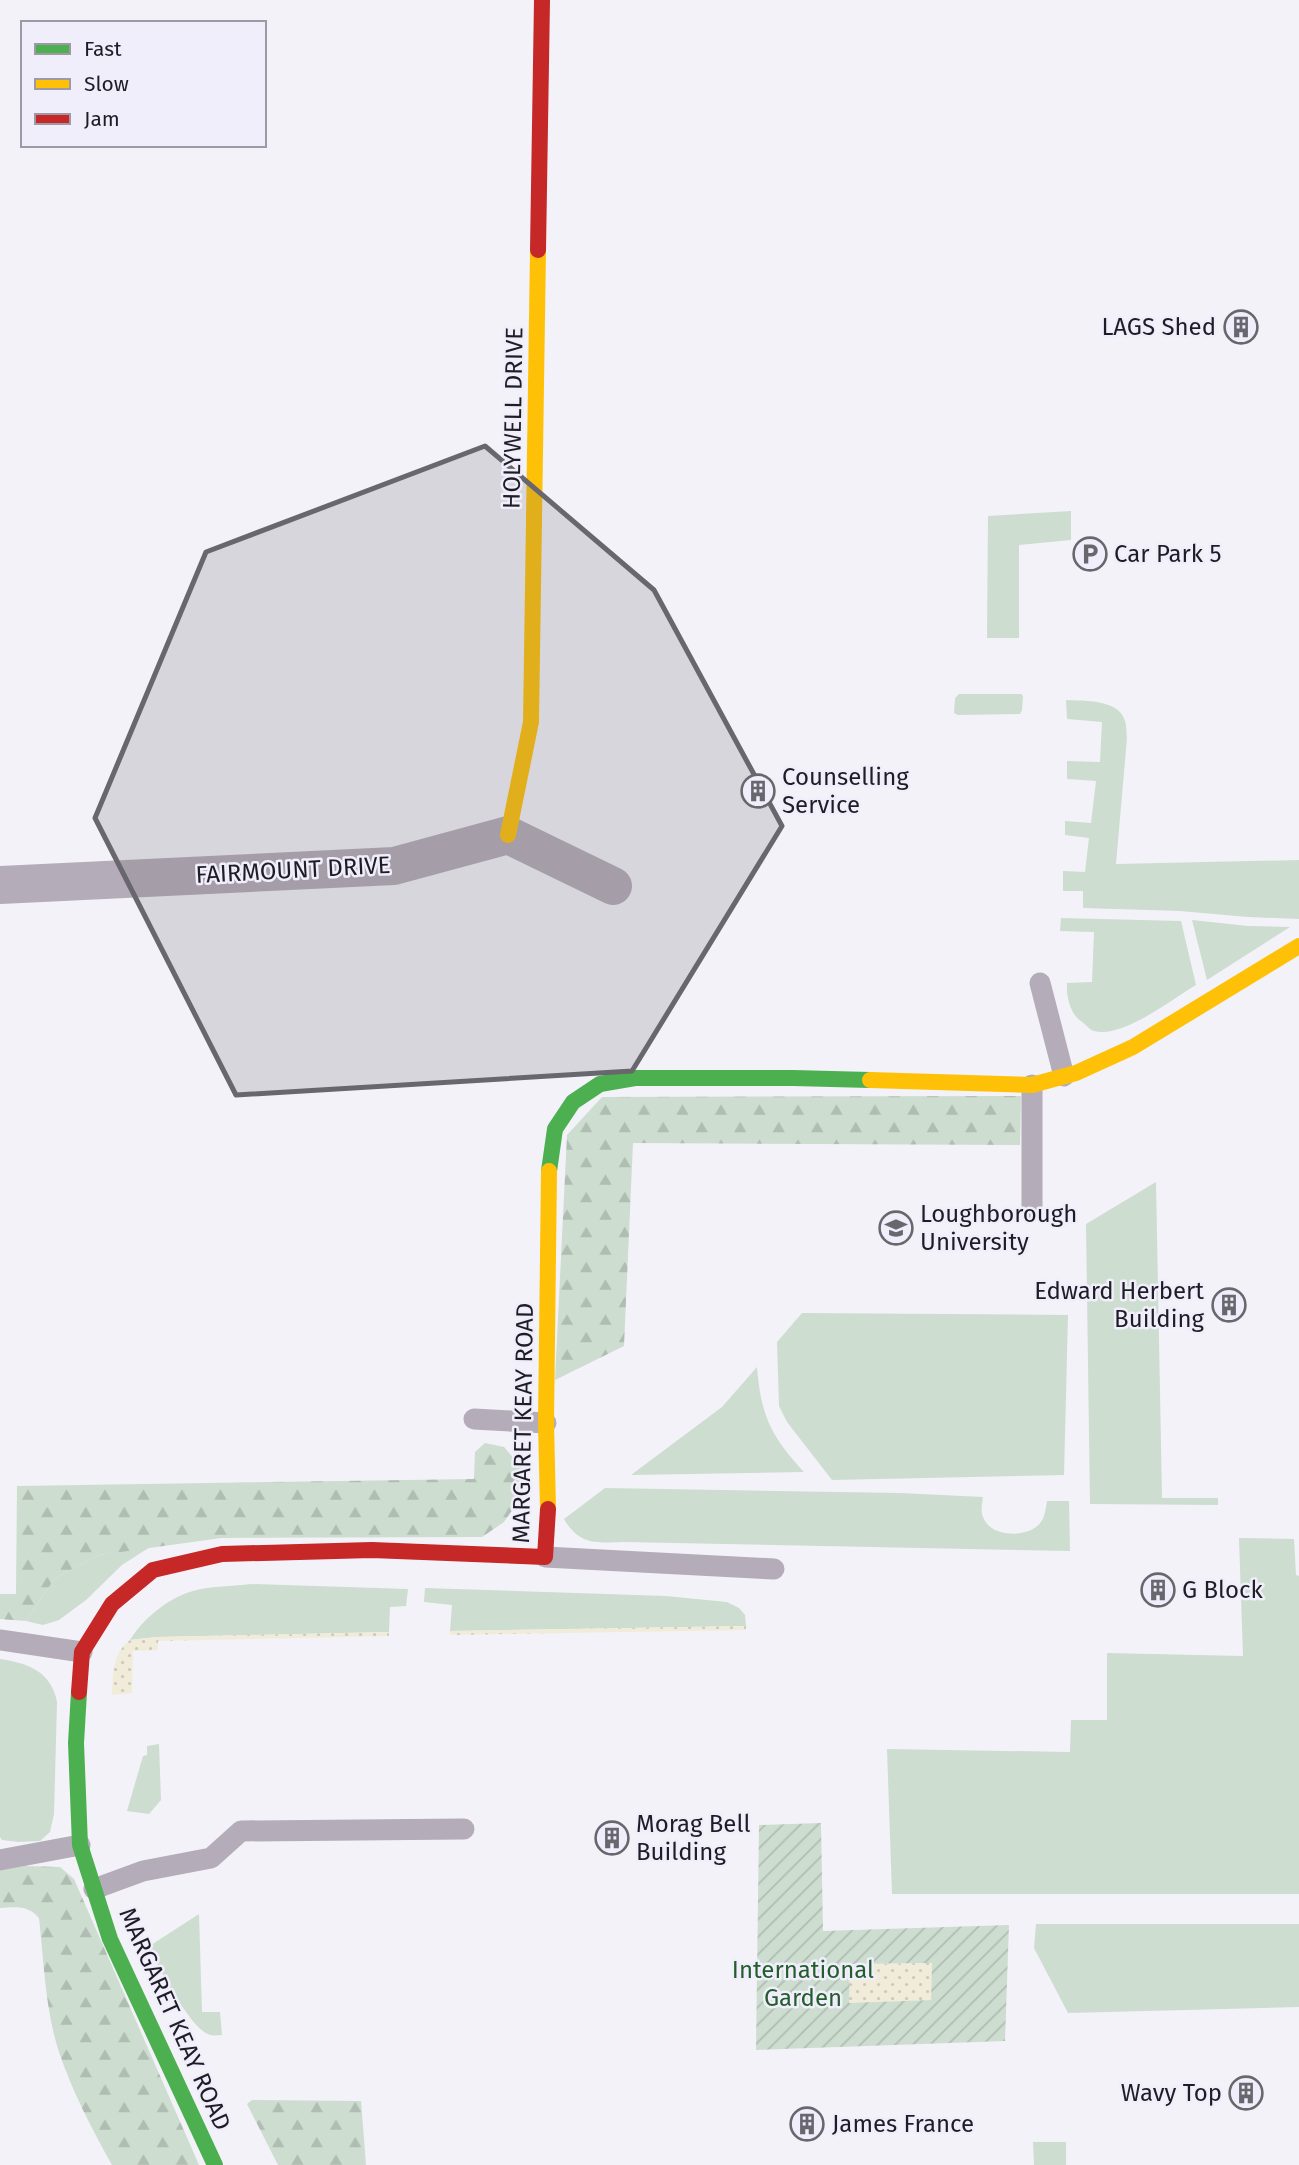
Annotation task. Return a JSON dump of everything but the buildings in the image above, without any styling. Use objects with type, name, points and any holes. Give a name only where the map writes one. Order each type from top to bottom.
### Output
[{"type":"street","name":"HOLYWELL DRIVE","points":[[508,835],[531,722],[542,0]]},
{"type":"street","name":"FAIRMOUNT DRIVE","points":[[0,885],[394,866],[508,835]]},
{"type":"street","points":[[508,835],[613,886]]},
{"type":"street","name":"MARGARET KEAY ROAD","points":[[215,2165],[110,1939],[80,1845],[76,1743],[82,1652],[112,1604],[153,1570],[222,1554],[372,1550],[545,1557],[548,1517],[546,1423],[549,1163],[555,1129],[573,1102],[600,1084],[635,1078],[793,1078],[1032,1085],[1076,1073],[1133,1047],[1298,951]]},
{"type":"lane","points":[[1040,983],[1064,1076]]},
{"type":"lane","points":[[1031,1208],[1032,1085]]},
{"type":"lane","points":[[474,1419],[546,1423]]},
{"type":"lane","points":[[545,1557],[774,1569]]},
{"type":"lane","points":[[0,1640],[82,1652]]},
{"type":"lane","points":[[94,1889],[143,1871],[211,1858],[240,1832],[464,1829]]},
{"type":"lane","points":[[0,1860],[80,1845]]},
{"type":"highlighted area","points":[[485,446],[654,590],[782,826],[632,1071],[236,1095],[95,818],[206,552]]},
{"type":"green space","points":[[1071,511],[1071,540],[1019,545],[1019,638],[987,638],[988,516]]},
{"type":"green space","points":[[959,694],[1021,694],[1022,710],[1020,714],[958,715],[954,713],[955,698]]},
{"type":"green space","points":[[1066,700],[1108,705],[1116,709],[1125,721],[1127,738],[1116,864],[1299,860],[1299,919],[1083,908],[1083,891],[1063,891],[1063,871],[1085,872],[1089,838],[1065,835],[1065,821],[1091,823],[1096,781],[1067,779],[1067,761],[1100,762],[1102,722],[1067,719]]},
{"type":"green space","points":[[1061,918],[1181,921],[1196,985],[1132,1024],[1105,1032],[1092,1030],[1074,1014],[1067,983],[1092,982],[1094,932],[1060,931]]},
{"type":"green space","points":[[1192,920],[1248,926],[1290,927],[1207,980]]},
{"type":"green space","points":[[1021,1096],[1020,1145],[633,1143],[624,1346],[555,1380],[567,1135],[602,1097]]},
{"type":"green space","points":[[1156,1182],[1162,1498],[1218,1498],[1218,1505],[1090,1504],[1086,1224]]},
{"type":"green space","points":[[802,1313],[1068,1315],[1064,1475],[832,1480],[787,1422],[779,1406],[777,1342]]},
{"type":"green space","points":[[757,1367],[761,1399],[770,1424],[783,1447],[804,1472],[631,1475],[722,1407]]},
{"type":"green space","points":[[485,1443],[504,1447],[523,1469],[522,1496],[504,1522],[482,1537],[221,1538],[99,1555],[55,1578],[26,1621],[0,1619],[0,1594],[16,1594],[17,1486],[474,1479],[475,1452]]},
{"type":"green space","points":[[605,1488],[983,1497],[982,1514],[988,1525],[995,1530],[1011,1534],[1036,1527],[1041,1522],[1047,1501],[1069,1501],[1070,1551],[589,1541],[576,1534],[564,1519]]},
{"type":"green space","points":[[1239,1538],[1294,1539],[1296,1575],[1299,1576],[1299,1894],[892,1894],[887,1749],[1070,1752],[1071,1720],[1107,1720],[1107,1653],[1243,1656]]},
{"type":"green space","points":[[150,1547],[122,1565],[86,1600],[59,1620],[43,1625],[26,1621],[55,1578],[99,1555]]},
{"type":"green space","points":[[251,1584],[408,1589],[406,1606],[390,1607],[389,1632],[157,1637],[130,1640],[161,1607],[180,1596],[201,1589]]},
{"type":"green space","points":[[425,1588],[666,1596],[727,1602],[739,1608],[745,1615],[746,1626],[450,1631],[452,1605],[424,1602]]},
{"type":"green space","points":[[0,1659],[29,1666],[44,1676],[50,1683],[57,1702],[54,1814],[50,1832],[40,1841],[18,1842],[2,1840],[0,1837]]},
{"type":"green space","points":[[159,1744],[161,1800],[149,1814],[127,1811],[143,1756],[147,1755],[147,1746]]},
{"type":"green space","name":"International Garden","points":[[821,1823],[823,1931],[1009,1925],[1005,2041],[756,2050],[759,1825]],"holes":[[[932,1963],[931,2000],[849,2003],[850,1964]]]},
{"type":"green space","points":[[25,1866],[60,1867],[74,1879],[199,2165],[112,2165],[83,2110],[54,2036],[39,1918],[26,1909],[0,1908],[0,1870]]},
{"type":"green space","points":[[199,1914],[202,2012],[220,2012],[222,2035],[210,2035],[193,2022],[148,1947]]},
{"type":"green space","points":[[1036,1924],[1299,1924],[1299,2007],[1068,2013],[1034,1948]]},
{"type":"green space","points":[[252,2100],[361,2101],[366,2165],[278,2165],[247,2104]]},
{"type":"green space","points":[[1033,2142],[1066,2142],[1066,2165],[1034,2165]]},
{"type":"sand","points":[[746,1626],[746,1630],[450,1635],[450,1631]]},
{"type":"sand","points":[[389,1632],[389,1636],[158,1641],[158,1650],[133,1651],[132,1693],[112,1695],[117,1658],[130,1640],[157,1637]]},
{"type":"sand","points":[[932,1963],[931,2000],[849,2004],[849,1964]]},
{"type":"traffic: fast","points":[[549,1171],[555,1129],[573,1102],[600,1084],[635,1078],[870,1080]]},
{"type":"traffic: fast","points":[[79,1692],[76,1743],[80,1845],[110,1939],[215,2165]]},
{"type":"traffic: slow","points":[[508,835],[531,722],[538,250]]},
{"type":"traffic: slow","points":[[870,1080],[1032,1085],[1076,1073],[1133,1047],[1299,946]]},
{"type":"traffic: slow","points":[[548,1509],[546,1423],[549,1171]]},
{"type":"traffic: jam","points":[[538,250],[542,0]]},
{"type":"traffic: jam","points":[[79,1692],[82,1652],[112,1604],[153,1570],[222,1554],[372,1550],[545,1557],[548,1509]]},
{"type":"place","name":"LAGS Shed","points":[[1241,327]]},
{"type":"place","name":"Car Park 5","points":[[1090,554]]},
{"type":"place","name":"Counselling Service","points":[[758,791]]},
{"type":"place","name":"Loughborough University","points":[[896,1228]]},
{"type":"place","name":"Edward Herbert Building","points":[[1229,1305]]},
{"type":"place","name":"G Block","points":[[1158,1590]]},
{"type":"place","name":"Morag Bell Building","points":[[612,1838]]},
{"type":"place","name":"Wavy Top","points":[[1246,2093]]},
{"type":"place","name":"James France","points":[[807,2124]]}]
